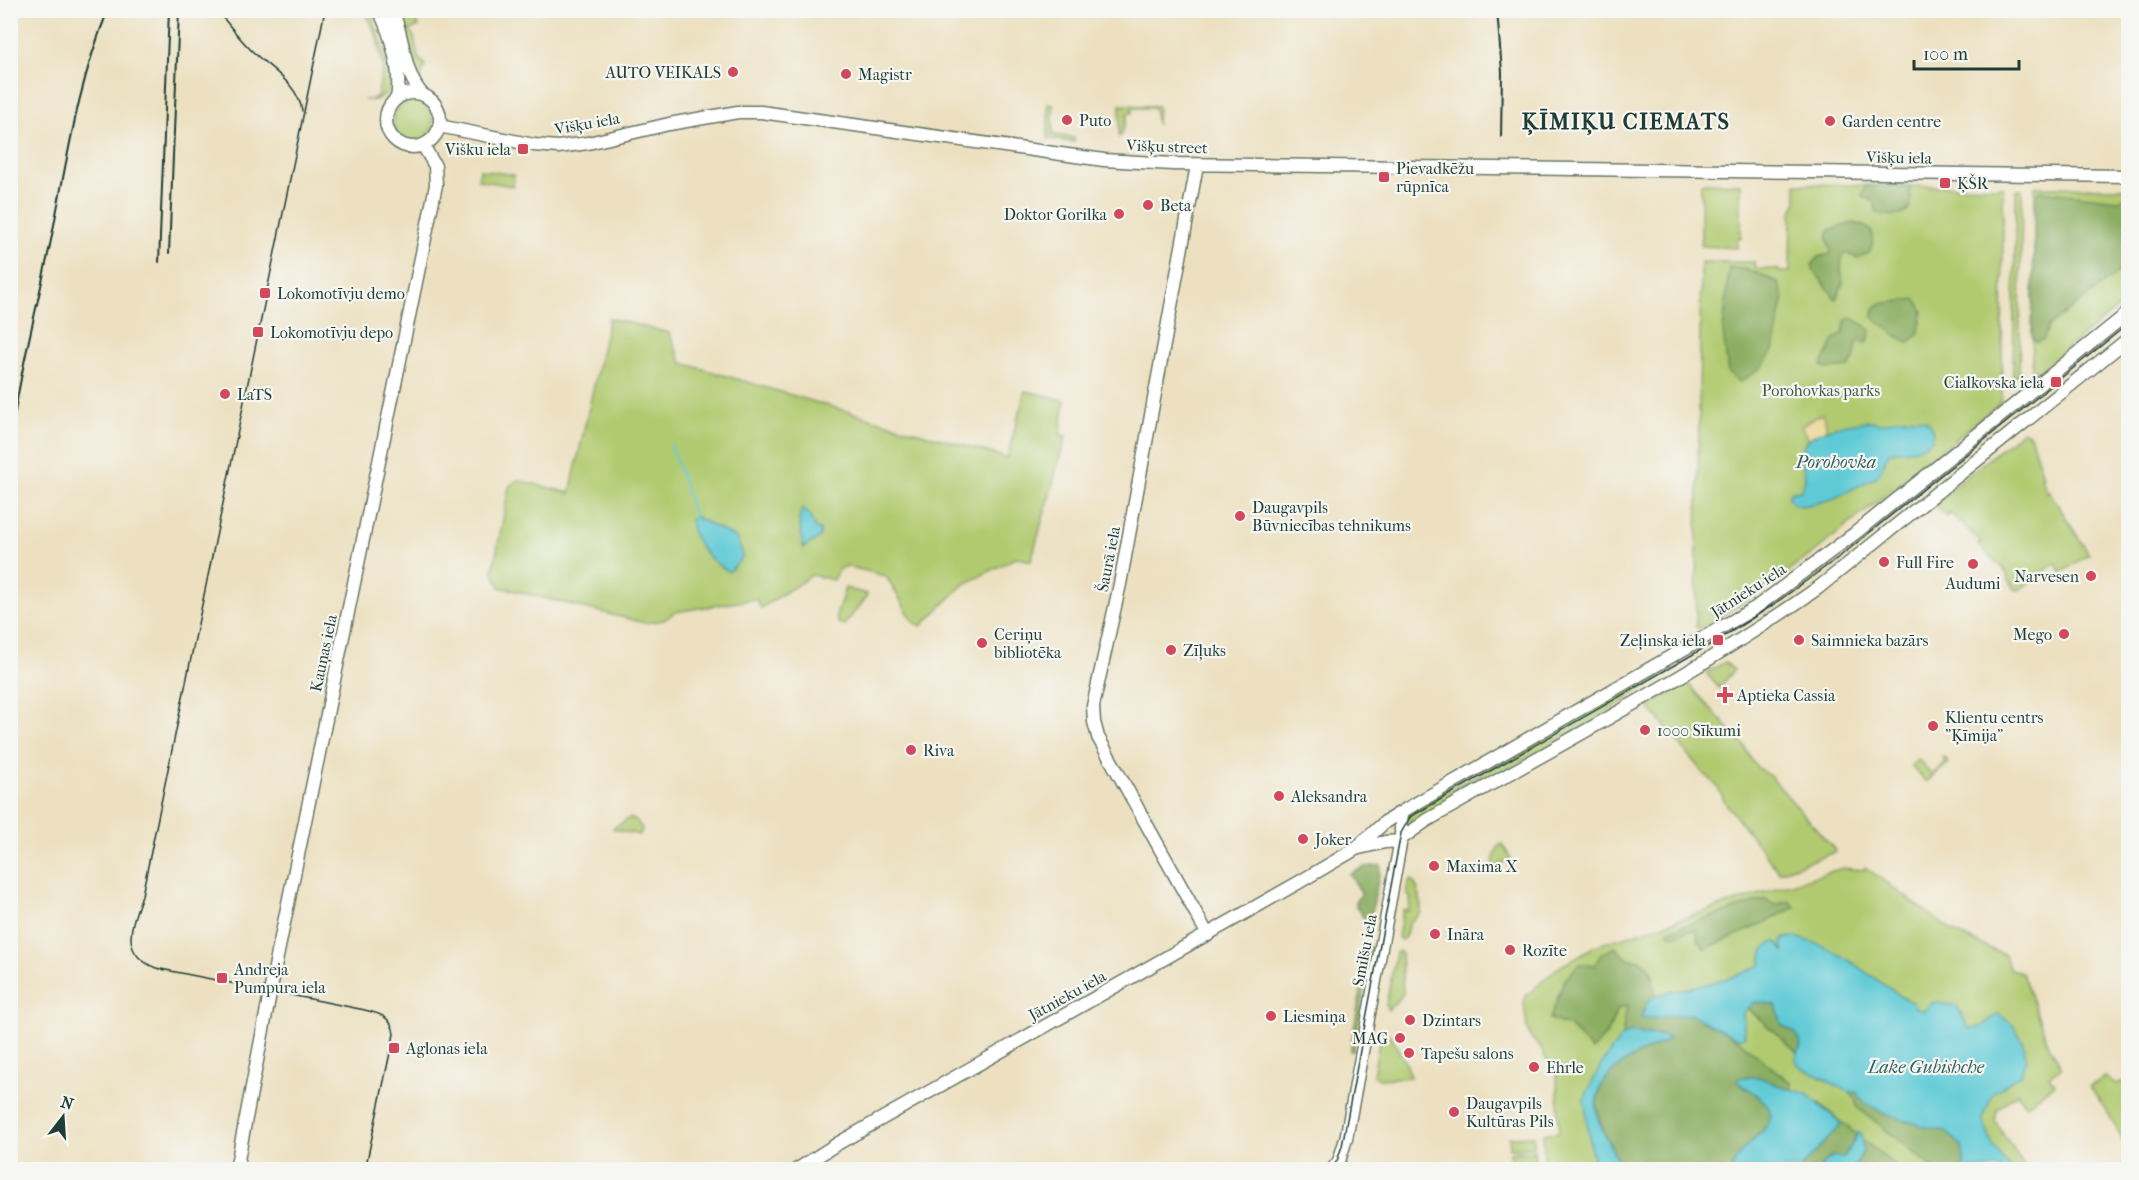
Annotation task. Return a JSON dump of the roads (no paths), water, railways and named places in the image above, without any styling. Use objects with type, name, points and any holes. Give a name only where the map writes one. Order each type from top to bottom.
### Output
[{"type":"street","points":[[379,10],[388,32],[398,73],[398,98]]},
{"type":"street","points":[[392,10],[400,30],[412,80],[437,109],[439,126],[435,136],[423,145],[406,146],[398,143],[390,135],[387,126],[386,115],[391,104],[408,94],[423,95]]},
{"type":"street","name":"Višķu street","points":[[439,126],[534,145],[558,147],[738,112],[761,112],[1104,160],[1197,165],[2128,176]]},
{"type":"street","name":"Kauņas iela","points":[[236,1170],[436,186],[435,166],[423,145]]},
{"type":"street","name":"Šaurā iela","points":[[1197,165],[1120,584],[1093,706],[1098,737],[1208,935]]},
{"type":"street","name":"Jātnieku iela","points":[[796,1170],[1354,850],[1385,822],[1403,811],[1686,649],[1763,602],[1854,534],[2128,313]]},
{"type":"street","name":"Jātnieku iela","points":[[1354,850],[1401,840],[1426,821],[1686,673],[1765,625],[1818,588],[2128,339]]},
{"type":"street","name":"Smilšu iela","points":[[1332,1170],[1339,1161],[1346,1139],[1401,840],[1403,811]]},
{"type":"water","name":"Porohovka","points":[[1901,418],[1920,418],[1928,421],[1933,432],[1932,439],[1913,450],[1895,451],[1888,454],[1878,476],[1835,498],[1800,506],[1794,504],[1789,498],[1790,492],[1801,490],[1804,483],[1802,451],[1804,445],[1815,434],[1843,425],[1869,421],[1883,423]]},
{"type":"water","points":[[802,509],[808,513],[816,529],[820,530],[820,537],[803,548],[799,519]]},
{"type":"water","points":[[694,516],[736,538],[742,558],[729,572],[709,557],[699,545],[690,521]]},
{"type":"water","name":"Lake Gubishche","points":[[1792,937],[1825,947],[1840,955],[1913,1003],[1915,1008],[1924,1011],[1933,1002],[1957,1006],[1969,1029],[1979,1028],[1998,1014],[2013,1025],[2024,1043],[2026,1058],[2020,1075],[1993,1093],[1983,1119],[1993,1146],[2011,1169],[1965,1169],[1962,1146],[1945,1131],[1884,1114],[1861,1100],[1857,1092],[1849,1092],[1798,1066],[1795,1060],[1801,1046],[1796,1033],[1782,1025],[1776,1005],[1754,1002],[1743,1013],[1745,1036],[1739,1039],[1690,1014],[1641,1018],[1648,1002],[1656,995],[1723,980],[1749,971],[1761,965],[1764,951],[1770,943],[1774,941],[1778,943],[1784,952],[1782,942],[1785,938]]},
{"type":"water","points":[[1631,1032],[1670,1039],[1618,1067],[1600,1088],[1597,1102],[1598,1118],[1622,1169],[1596,1169],[1584,1099],[1602,1063],[1622,1036]]},
{"type":"water","points":[[1759,1077],[1787,1089],[1807,1094],[1842,1124],[1800,1169],[1732,1169],[1738,1156],[1766,1127],[1770,1118],[1769,1108],[1758,1096],[1737,1082],[1739,1078]]},
{"type":"water","points":[[1858,1132],[1861,1134],[1863,1151],[1853,1169],[1819,1169],[1832,1157],[1842,1158]]},
{"type":"waterway","points":[[671,444],[694,516]]},
{"type":"tram line","points":[[217,10],[258,57],[289,84],[295,92],[302,111]]},
{"type":"tram line","points":[[325,10],[142,895],[131,937],[136,954],[144,962],[156,968],[360,1009],[387,1019],[394,1034],[365,1170]]},
{"type":"tram line","points":[[1330,1170],[1337,1161],[1342,1146],[1401,833],[1410,817],[1718,640],[1773,605],[1843,554],[2128,324]]},
{"type":"railway","points":[[10,447],[22,371],[73,126],[88,67],[108,10]]},
{"type":"railway","points":[[159,262],[169,10]]},
{"type":"railway","points":[[169,253],[179,10]]},
{"type":"railway","points":[[1497,10],[1502,72],[1501,137]]},
{"type":"place","name":"AUTO VEIKALS","points":[[733,72]]},
{"type":"place","name":"Magistr","points":[[846,74]]},
{"type":"place","name":"Puto","points":[[1067,120]]},
{"type":"place","name":"Garden centre","points":[[1830,121]]},
{"type":"place","name":"Višku iela","points":[[523,149]]},
{"type":"place","name":"Pievadkēžu rūpnīca","points":[[1384,177]]},
{"type":"place","name":"ĶŠR","points":[[1945,183]]},
{"type":"place","name":"Beta","points":[[1148,205]]},
{"type":"place","name":"Doktor Gorilka","points":[[1119,214]]},
{"type":"place","name":"Lokomotīvju demo","points":[[265,293]]},
{"type":"place","name":"Lokomotīvju depo","points":[[258,332]]},
{"type":"place","name":"Cialkovska iela","points":[[2056,382]]},
{"type":"place","name":"LaTS","points":[[225,394]]},
{"type":"place","name":"Daugavpils Būvniecības tehnikums","points":[[1240,516]]},
{"type":"place","name":"Full Fire","points":[[1884,562]]},
{"type":"place","name":"Audumi","points":[[1973,564]]},
{"type":"place","name":"Narvesen","points":[[2091,576]]},
{"type":"place","name":"Mego","points":[[2064,634]]},
{"type":"place","name":"Zeļinska iela","points":[[1718,640]]},
{"type":"place","name":"Saimnieka bazārs","points":[[1799,640]]},
{"type":"place","name":"Ceriņu bibliotēka","points":[[982,643]]},
{"type":"place","name":"Zīļuks","points":[[1171,650]]},
{"type":"place","name":"Aptieka Cassia","points":[[1725,695]]},
{"type":"place","name":"Klientu centrs \"Ķīmija\"","points":[[1933,726]]},
{"type":"place","name":"1000 Sīkumi","points":[[1645,730]]},
{"type":"place","name":"Riva","points":[[911,750]]},
{"type":"place","name":"Aleksandra","points":[[1279,796]]},
{"type":"place","name":"Joker","points":[[1303,839]]},
{"type":"place","name":"Maxima X","points":[[1434,866]]},
{"type":"place","name":"Ināra","points":[[1435,934]]},
{"type":"place","name":"Rozīte","points":[[1510,950]]},
{"type":"place","name":"Andreja Pumpura iela","points":[[222,978]]},
{"type":"place","name":"Liesmiņa","points":[[1271,1016]]},
{"type":"place","name":"Dzintars","points":[[1410,1020]]},
{"type":"place","name":"MAG","points":[[1400,1038]]},
{"type":"place","name":"Aglonas iela","points":[[394,1048]]},
{"type":"place","name":"Tapešu salons","points":[[1409,1053]]},
{"type":"place","name":"Ehrle","points":[[1534,1067]]},
{"type":"place","name":"Daugavpils Kultūras Pils","points":[[1454,1112]]},
{"type":"district","name":"ĶĪMIĶU CIEMATS","points":[[1626,121]]},
{"type":"park label","name":"Porohovkas parks","points":[[1821,390]]}]
